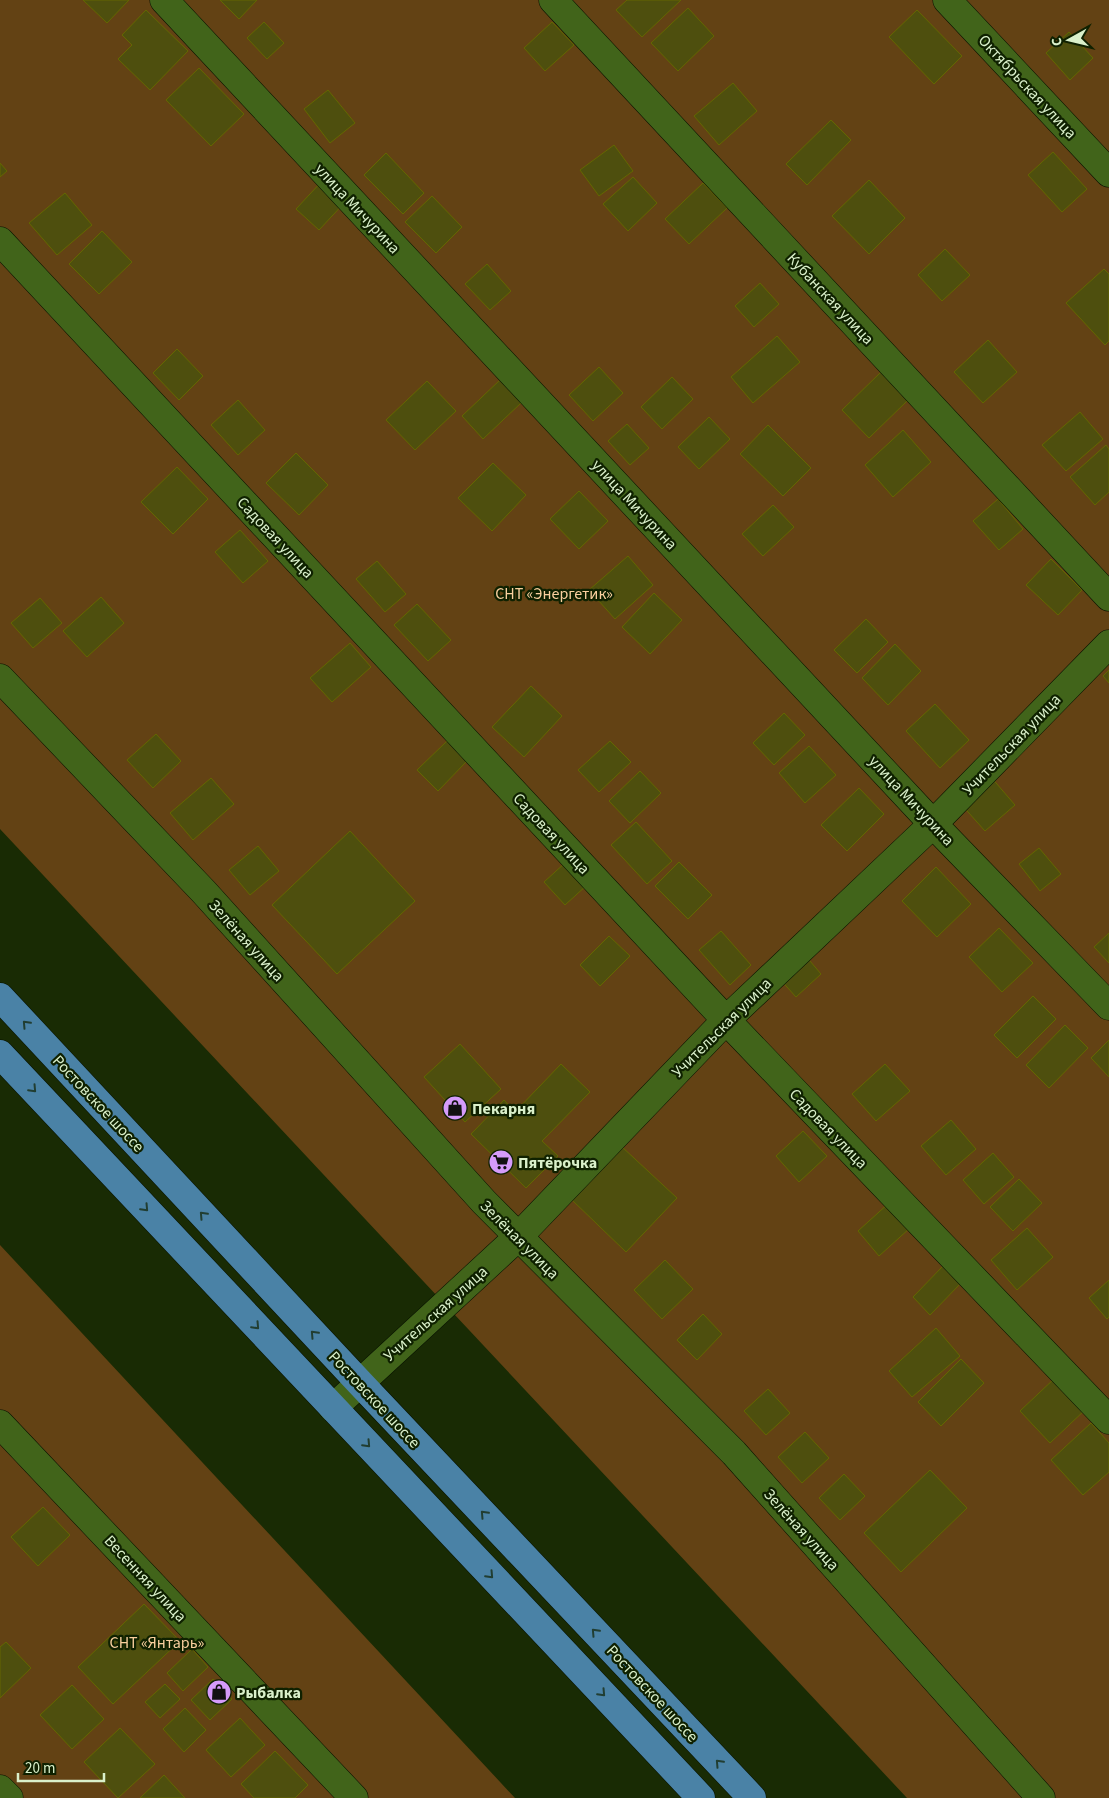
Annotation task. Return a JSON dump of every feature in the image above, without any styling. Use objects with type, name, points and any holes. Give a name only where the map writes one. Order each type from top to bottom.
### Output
[{"type":"highway","name":"Ростовское шоссе","points":[[0,997],[359,1382],[752,1798]]},
{"type":"highway","points":[[0,1054],[701,1798]]},
{"type":"street","name":"улица Мичурина","points":[[164,0],[933,824],[1109,1006]]},
{"type":"street","name":"Кубанская улица","points":[[553,0],[1109,597]]},
{"type":"street","name":"Октябрьская улица","points":[[947,0],[1109,173]]},
{"type":"street","name":"Садовая улица","points":[[0,241],[726,1020],[1109,1420]]},
{"type":"street","name":"Учительская улица","points":[[333,1408],[518,1237],[726,1020],[933,824],[1109,644]]},
{"type":"street","name":"Зелёная улица","points":[[0,678],[204,892],[518,1237],[734,1453],[1041,1798]]},
{"type":"street","name":"Весенняя улица","points":[[0,1424],[354,1798]]},
{"type":"street","points":[[0,1789],[9,1798]]},
{"type":"green space","name":"СНТ «Энергетик»","points":[[0,0],[1109,0],[1109,1798],[907,1798],[0,829]]},
{"type":"green space","name":"СНТ «Янтарь»","points":[[0,1245],[515,1798],[0,1798]]},
{"type":"building","points":[[83,0],[129,0],[107,23]]},
{"type":"building","points":[[220,0],[257,0],[239,19]]},
{"type":"building","points":[[627,0],[681,0],[642,37],[616,10]]},
{"type":"building","points":[[688,8],[714,36],[678,71],[651,43]]},
{"type":"building","points":[[146,10],[188,51],[150,90],[118,59],[132,45],[122,35]]},
{"type":"building","points":[[917,10],[962,56],[934,84],[889,37]]},
{"type":"building","points":[[264,22],[284,43],[267,59],[247,38]]},
{"type":"building","points":[[552,22],[574,45],[545,71],[524,48]]},
{"type":"building","points":[[1069,32],[1093,58],[1070,80],[1046,53]]},
{"type":"building","points":[[199,68],[244,114],[211,146],[166,100]]},
{"type":"building","points":[[733,83],[757,111],[719,145],[694,116]]},
{"type":"building","points":[[328,90],[355,123],[330,143],[304,109]]},
{"type":"building","points":[[831,120],[851,140],[807,185],[786,164]]},
{"type":"building","points":[[614,145],[633,171],[599,196],[580,170]]},
{"type":"building","points":[[1053,152],[1087,189],[1062,212],[1028,175]]},
{"type":"building","points":[[386,153],[424,193],[403,214],[364,175]]},
{"type":"building","points":[[0,163],[7,171],[0,177]]},
{"type":"building","points":[[633,177],[657,203],[628,231],[603,204]]},
{"type":"building","points":[[323,180],[346,201],[319,230],[296,209]]},
{"type":"building","points":[[869,180],[905,218],[869,254],[832,216]]},
{"type":"building","points":[[703,183],[727,208],[689,244],[665,219]]},
{"type":"building","points":[[65,193],[92,225],[57,255],[29,223]]},
{"type":"building","points":[[432,196],[462,227],[436,253],[405,222]]},
{"type":"building","points":[[102,231],[132,262],[99,294],[69,264]]},
{"type":"building","points":[[945,249],[970,275],[942,301],[918,275]]},
{"type":"building","points":[[487,264],[511,291],[490,310],[465,284]]},
{"type":"building","points":[[1104,269],[1109,274],[1109,341],[1105,345],[1066,303]]},
{"type":"building","points":[[760,283],[779,304],[754,327],[735,306]]},
{"type":"building","points":[[777,336],[800,362],[753,403],[731,377]]},
{"type":"building","points":[[988,340],[1017,372],[983,403],[954,372]]},
{"type":"building","points":[[177,349],[203,376],[179,400],[153,373]]},
{"type":"building","points":[[599,367],[623,393],[593,421],[569,395]]},
{"type":"building","points":[[881,372],[908,400],[869,438],[842,410]]},
{"type":"building","points":[[672,377],[693,399],[662,429],[641,407]]},
{"type":"building","points":[[501,379],[522,402],[483,439],[462,416]]},
{"type":"building","points":[[427,381],[456,411],[415,450],[386,420]]},
{"type":"building","points":[[238,400],[265,430],[238,455],[211,425]]},
{"type":"building","points":[[1080,412],[1103,439],[1066,471],[1042,445]]},
{"type":"building","points":[[709,417],[730,439],[699,469],[678,447]]},
{"type":"building","points":[[627,424],[649,448],[630,465],[608,441]]},
{"type":"building","points":[[768,425],[811,468],[783,496],[740,454]]},
{"type":"building","points":[[903,430],[931,462],[893,497],[865,465]]},
{"type":"building","points":[[1106,445],[1109,449],[1109,492],[1095,505],[1070,477]]},
{"type":"building","points":[[296,453],[328,485],[299,515],[266,483]]},
{"type":"building","points":[[493,463],[526,495],[492,531],[458,498]]},
{"type":"building","points":[[177,467],[208,499],[173,534],[141,502]]},
{"type":"building","points":[[579,491],[608,521],[579,549],[550,519]]},
{"type":"building","points":[[998,499],[1023,529],[999,550],[973,521]]},
{"type":"building","points":[[773,505],[794,527],[763,556],[742,534]]},
{"type":"building","points":[[240,530],[268,561],[243,583],[215,552]]},
{"type":"building","points":[[628,556],[653,585],[615,619],[589,590]]},
{"type":"building","points":[[1051,559],[1082,590],[1058,615],[1026,585]]},
{"type":"building","points":[[377,561],[406,594],[385,612],[356,579]]},
{"type":"building","points":[[654,593],[682,620],[650,654],[622,627]]},
{"type":"building","points":[[101,597],[124,623],[87,657],[63,631]]},
{"type":"building","points":[[40,598],[62,623],[33,648],[11,623]]},
{"type":"building","points":[[417,604],[451,640],[428,661],[394,625]]},
{"type":"building","points":[[866,619],[888,642],[857,673],[834,650]]},
{"type":"building","points":[[350,643],[371,667],[332,702],[310,678]]},
{"type":"building","points":[[895,644],[921,671],[888,705],[862,678]]},
{"type":"building","points":[[1109,670],[1109,683],[1103,676]]},
{"type":"building","points":[[531,686],[562,716],[524,757],[492,727]]},
{"type":"building","points":[[935,704],[969,740],[940,768],[906,731]]},
{"type":"building","points":[[784,713],[805,735],[774,765],[753,743]]},
{"type":"building","points":[[156,734],[181,761],[153,788],[127,760]]},
{"type":"building","points":[[447,741],[467,761],[438,791],[417,770]]},
{"type":"building","points":[[610,741],[631,762],[599,792],[578,770]]},
{"type":"building","points":[[809,746],[836,775],[805,803],[779,773]]},
{"type":"building","points":[[640,771],[661,793],[630,823],[609,801]]},
{"type":"building","points":[[990,776],[1015,805],[985,831],[960,803]]},
{"type":"building","points":[[211,778],[234,804],[193,840],[170,813]]},
{"type":"building","points":[[859,788],[884,814],[847,851],[821,825]]},
{"type":"building","points":[[636,822],[672,861],[647,884],[611,845]]},
{"type":"building","points":[[350,831],[415,901],[337,974],[272,905]]},
{"type":"building","points":[[258,846],[279,871],[250,895],[229,870]]},
{"type":"building","points":[[1039,848],[1061,874],[1040,891],[1019,864]]},
{"type":"building","points":[[566,862],[587,885],[565,905],[544,882]]},
{"type":"building","points":[[679,862],[712,895],[688,919],[655,886]]},
{"type":"building","points":[[936,867],[971,904],[937,937],[902,901]]},
{"type":"building","points":[[999,928],[1033,963],[1002,992],[969,957]]},
{"type":"building","points":[[721,931],[751,965],[730,985],[699,950]]},
{"type":"building","points":[[1109,933],[1109,963],[1094,947]]},
{"type":"building","points":[[609,936],[630,956],[600,986],[580,965]]},
{"type":"building","points":[[804,954],[821,974],[796,997],[778,977]]},
{"type":"building","points":[[1033,996],[1056,1019],[1017,1058],[994,1035]]},
{"type":"building","points":[[1065,1025],[1088,1048],[1049,1088],[1026,1065]]},
{"type":"building","points":[[1109,1040],[1109,1077],[1091,1058]]},
{"type":"building","points":[[460,1044],[501,1089],[465,1122],[424,1077]]},
{"type":"building","points":[[561,1064],[590,1092],[542,1141],[558,1156],[526,1188],[471,1134],[504,1100],[515,1112]]},
{"type":"building","points":[[885,1064],[910,1091],[876,1121],[852,1094]]},
{"type":"building","points":[[951,1120],[976,1149],[946,1175],[921,1146]]},
{"type":"building","points":[[803,1131],[827,1156],[799,1182],[776,1156]]},
{"type":"building","points":[[621,1146],[677,1198],[626,1252],[571,1199]]},
{"type":"building","points":[[993,1153],[1014,1177],[984,1204],[963,1180]]},
{"type":"building","points":[[1019,1179],[1042,1203],[1013,1231],[990,1207]]},
{"type":"building","points":[[889,1203],[910,1228],[879,1256],[858,1231]]},
{"type":"building","points":[[1027,1228],[1053,1257],[1017,1290],[991,1260]]},
{"type":"building","points":[[665,1260],[693,1289],[662,1319],[634,1290]]},
{"type":"building","points":[[944,1265],[962,1282],[930,1315],[913,1297]]},
{"type":"building","points":[[1109,1280],[1109,1317],[1107,1319],[1089,1298]]},
{"type":"building","points":[[703,1314],[722,1334],[697,1360],[677,1340]]},
{"type":"building","points":[[936,1328],[960,1356],[912,1397],[889,1371]]},
{"type":"building","points":[[961,1359],[984,1383],[941,1426],[918,1402]]},
{"type":"building","points":[[1056,1377],[1087,1408],[1050,1443],[1020,1411]]},
{"type":"building","points":[[768,1389],[790,1413],[766,1435],[744,1411]]},
{"type":"building","points":[[1091,1423],[1109,1443],[1109,1472],[1083,1495],[1051,1460]]},
{"type":"building","points":[[805,1432],[829,1458],[802,1483],[778,1457]]},
{"type":"building","points":[[930,1470],[967,1508],[901,1572],[864,1533]]},
{"type":"building","points":[[844,1474],[865,1496],[840,1520],[819,1498]]},
{"type":"building","points":[[43,1507],[70,1535],[38,1566],[11,1537]]},
{"type":"building","points":[[144,1604],[180,1641],[113,1704],[78,1667]]},
{"type":"building","points":[[6,1642],[31,1668],[0,1698],[0,1647]]},
{"type":"building","points":[[192,1649],[208,1667],[183,1691],[167,1673]]},
{"type":"building","points":[[213,1679],[232,1699],[210,1720],[191,1700]]},
{"type":"building","points":[[165,1684],[180,1699],[160,1718],[145,1702]]},
{"type":"building","points":[[72,1685],[104,1719],[72,1749],[40,1715]]},
{"type":"building","points":[[185,1708],[206,1730],[184,1752],[163,1729]]},
{"type":"building","points":[[240,1718],[265,1745],[231,1777],[206,1750]]},
{"type":"building","points":[[120,1728],[155,1764],[118,1798],[84,1762]]},
{"type":"building","points":[[275,1751],[308,1785],[295,1798],[254,1798],[241,1784]]},
{"type":"building","points":[[164,1775],[185,1798],[140,1798]]},
{"type":"place","name":"Пекарня","points":[[455,1108]]},
{"type":"place","name":"Пятёрочка","points":[[501,1162]]},
{"type":"place","name":"Рыбалка","points":[[219,1692]]}]
